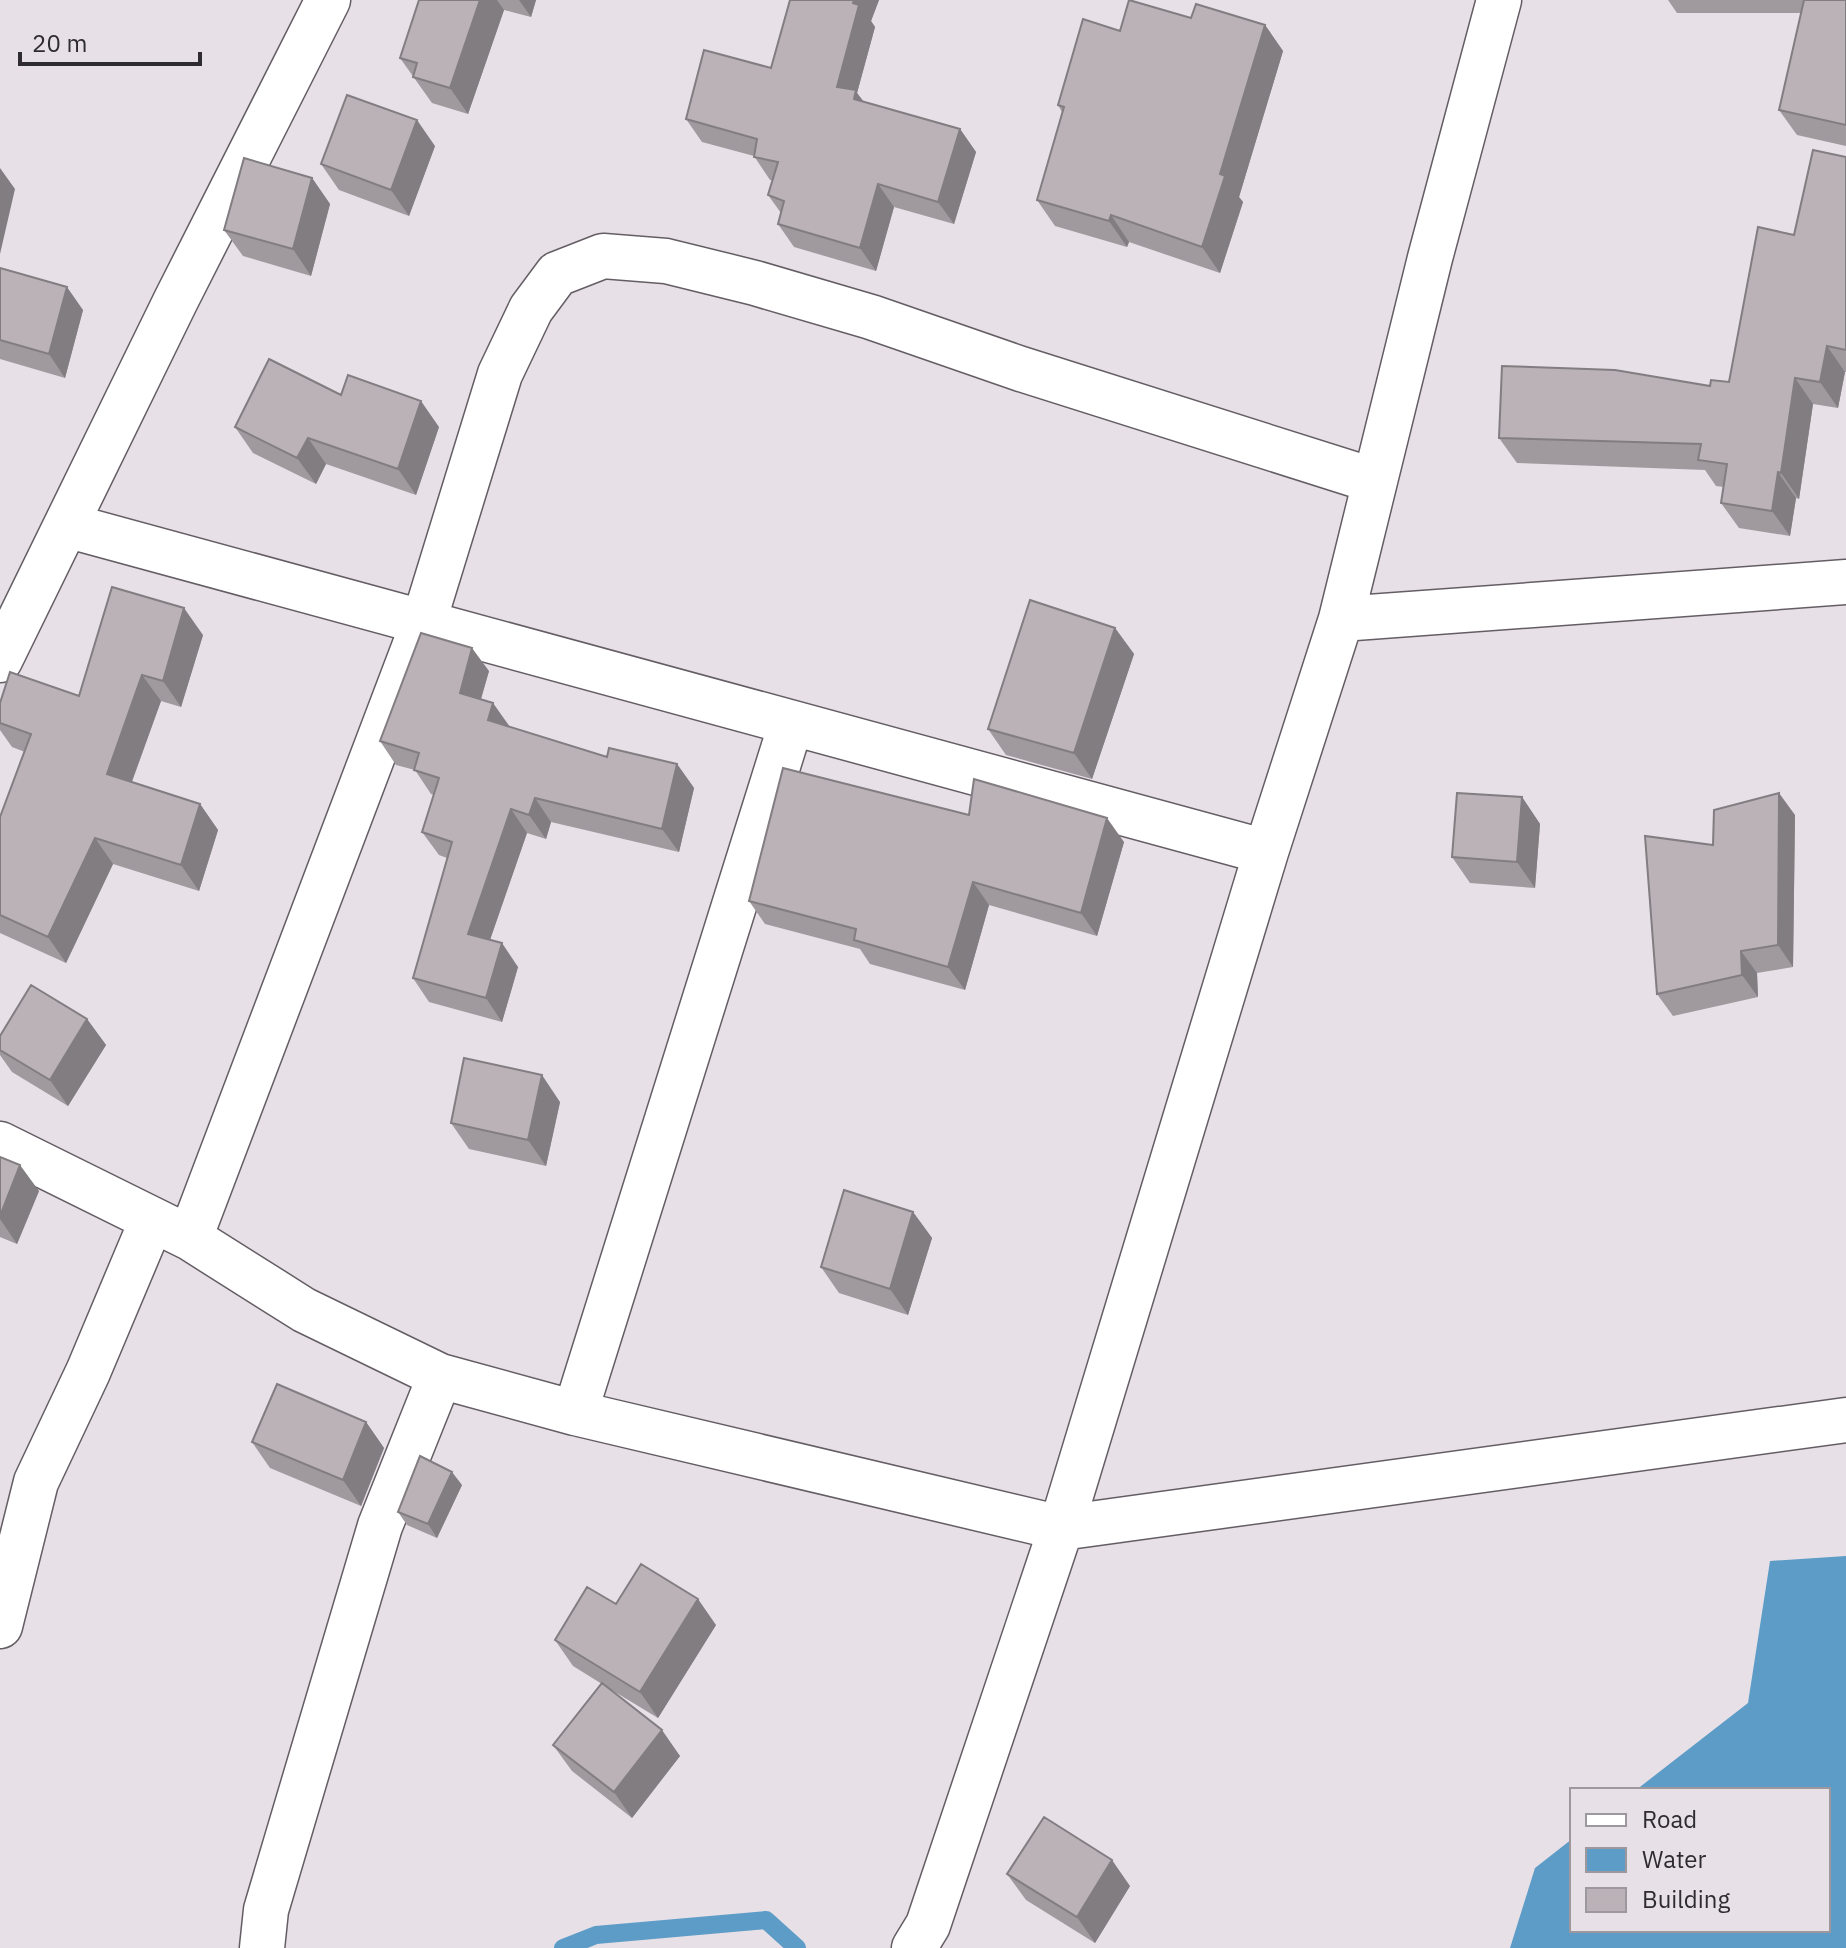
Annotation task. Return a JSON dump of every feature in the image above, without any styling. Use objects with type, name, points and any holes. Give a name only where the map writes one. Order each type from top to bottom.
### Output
[{"type":"street","points":[[1,655],[328,0]]},
{"type":"street","points":[[914,1948],[928,1925],[1061,1528],[1266,852],[1341,619],[1430,258],[1499,0]]},
{"type":"street","points":[[0,1626],[36,1482],[88,1372],[171,1229],[424,621],[500,374],[531,309],[557,274],[603,256],[666,261],[755,283],[871,317],[1021,369],[1375,481]]},
{"type":"street","points":[[66,525],[1266,852]]},
{"type":"street","points":[[1341,619],[1846,582]]},
{"type":"street","points":[[575,1413],[791,724]]},
{"type":"street","points":[[0,1144],[171,1229],[304,1310],[440,1376],[575,1413],[1061,1528],[1846,1420]]},
{"type":"street","points":[[262,1948],[266,1910],[380,1526],[440,1376]]},
{"type":"water","points":[[1846,1556],[1846,1948],[1510,1948],[1535,1868],[1570,1841],[1570,1932],[1830,1932],[1830,1788],[1639,1788],[1748,1703],[1770,1561]]},
{"type":"building","points":[[419,0],[480,0],[450,88],[413,77],[417,63],[400,58]]},
{"type":"building","points":[[790,0],[854,0],[853,3],[859,5],[837,87],[856,90],[854,99],[960,129],[938,202],[878,184],[860,248],[778,224],[784,201],[768,195],[778,162],[754,157],[757,139],[686,119],[704,50],[771,68]]},
{"type":"building","points":[[1129,0],[1191,18],[1196,4],[1265,25],[1220,174],[1225,176],[1202,247],[1111,215],[1109,221],[1037,200],[1064,107],[1058,105],[1083,19],[1120,31]]},
{"type":"building","points":[[1804,0],[1846,0],[1846,125],[1779,110]]},
{"type":"building","points":[[347,95],[417,120],[391,190],[321,164]]},
{"type":"building","points":[[1813,150],[1846,157],[1846,350],[1827,346],[1820,382],[1795,378],[1772,511],[1721,503],[1727,464],[1698,460],[1701,444],[1499,438],[1502,366],[1615,370],[1710,386],[1711,380],[1729,382],[1758,227],[1794,235]]},
{"type":"building","points":[[244,158],[312,178],[293,249],[224,230]]},
{"type":"building","points":[[0,268],[67,287],[49,354],[0,340]]},
{"type":"building","points":[[269,359],[341,395],[348,375],[421,401],[398,469],[308,438],[297,458],[235,427]]},
{"type":"building","points":[[112,587],[184,608],[163,681],[142,675],[107,774],[200,804],[181,865],[95,838],[48,937],[0,915],[0,817],[31,734],[0,723],[0,703],[10,672],[79,696]]},
{"type":"building","points":[[1030,600],[1115,628],[1074,753],[988,729]]},
{"type":"building","points":[[421,633],[472,648],[460,693],[493,703],[488,720],[607,757],[609,748],[677,764],[662,829],[535,798],[529,815],[511,809],[468,934],[502,943],[486,998],[413,978],[452,842],[422,832],[439,778],[414,770],[419,753],[380,741]]},
{"type":"building","points":[[783,768],[969,815],[974,779],[1107,818],[1081,913],[973,882],[948,967],[854,940],[856,929],[749,901]]},
{"type":"building","points":[[1457,793],[1522,797],[1517,862],[1452,857]]},
{"type":"building","points":[[1779,793],[1778,945],[1741,951],[1742,975],[1657,994],[1645,836],[1713,845],[1714,810]]},
{"type":"building","points":[[31,985],[87,1019],[50,1080],[0,1050],[0,1036]]},
{"type":"building","points":[[464,1058],[542,1075],[528,1140],[451,1123]]},
{"type":"building","points":[[0,1157],[20,1165],[0,1216]]},
{"type":"building","points":[[844,1190],[913,1212],[890,1289],[821,1267]]},
{"type":"building","points":[[277,1384],[366,1422],[343,1480],[252,1442]]},
{"type":"building","points":[[420,1456],[452,1472],[428,1524],[398,1512]]},
{"type":"building","points":[[641,1564],[698,1599],[640,1692],[555,1640],[587,1587],[616,1604]]},
{"type":"building","points":[[602,1683],[662,1730],[614,1792],[553,1745]]},
{"type":"building","points":[[1044,1817],[1112,1860],[1077,1917],[1007,1874]]},
{"type":"waterway","points":[[563,1948],[596,1935],[766,1920],[797,1948]]}]
